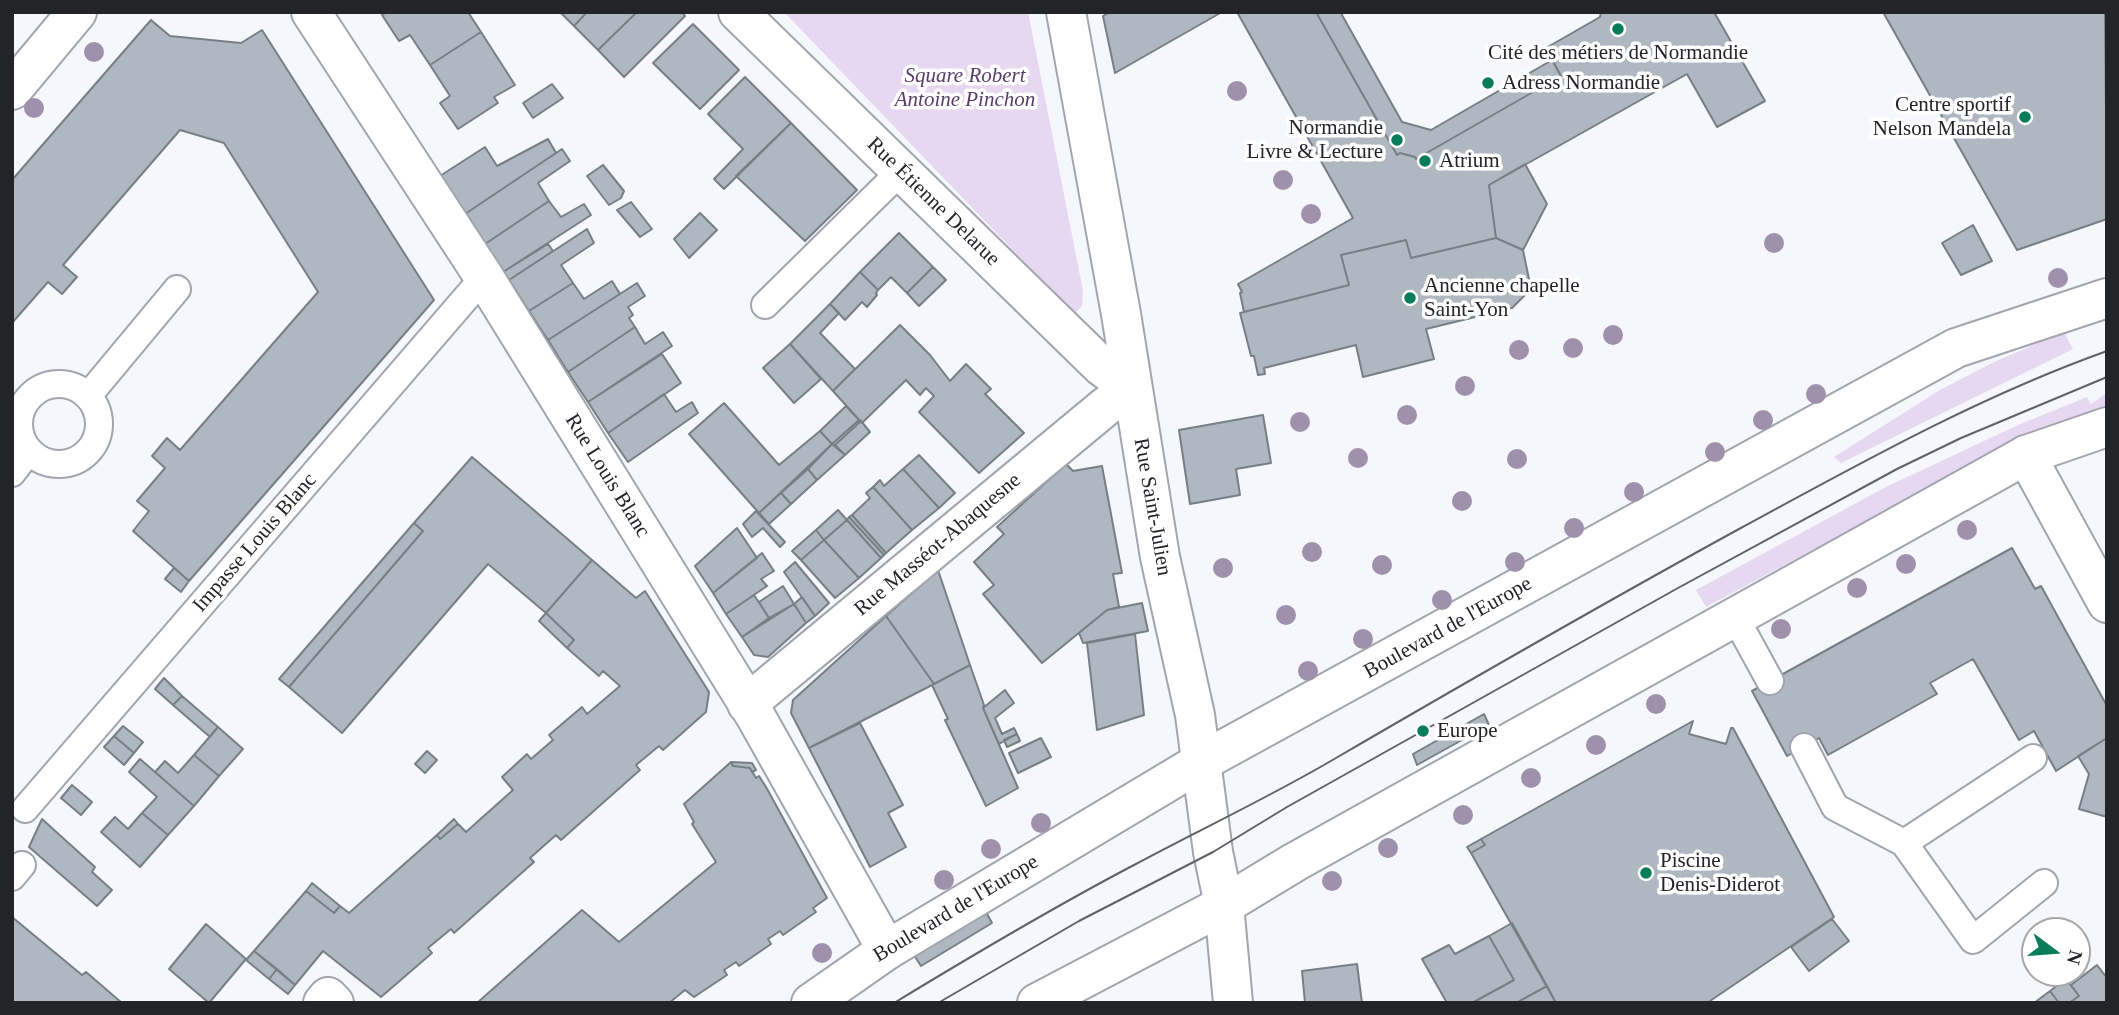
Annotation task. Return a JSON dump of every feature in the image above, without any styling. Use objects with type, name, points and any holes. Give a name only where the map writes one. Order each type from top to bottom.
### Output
[{"type":"street","points":[[12,90],[76,12]]},
{"type":"street","name":"Rue Louis Blanc","points":[[311,12],[484,277],[747,704],[887,950]]},
{"type":"street","name":"Rue Étienne Delarue","points":[[738,12],[1101,366],[1131,388]]},
{"type":"street","name":"Rue Saint-Julien","points":[[1066,12],[1121,314],[1160,557],[1195,715],[1213,852],[1224,905],[1233,1003]]},
{"type":"street","name":"Boulevard de l'Europe","points":[[811,1003],[887,950],[1201,762],[1956,348],[2107,298]]},
{"type":"street","name":"Rue Masséot-Abaquesne","points":[[747,704],[1131,388]]},
{"type":"street","points":[[1037,1003],[1224,905],[1295,862],[2026,455],[2107,427]]},
{"type":"street","points":[[2026,455],[2107,603]]},
{"type":"street","points":[[323,1003],[328,998],[334,1003]]},
{"type":"lane","points":[[765,305],[901,171]]},
{"type":"lane","name":"Impasse Louis Blanc","points":[[25,809],[484,277]]},
{"type":"lane","points":[[88,396],[177,289]]},
{"type":"lane","points":[[63,384],[88,396],[99,418],[94,443],[86,453],[64,464],[39,459],[29,451],[19,426],[20,394],[37,391],[49,385],[63,384]]},
{"type":"lane","points":[[12,472],[29,451]]},
{"type":"lane","points":[[1735,617],[1770,681]]},
{"type":"lane","points":[[1804,747],[1835,807],[1903,843],[1973,940],[2044,883]]},
{"type":"lane","points":[[1903,843],[2033,758]]},
{"type":"green space","name":"Square Robert Antoine Pinchon","points":[[784,12],[1028,12],[1083,291],[1082,306],[1075,313],[1056,295]]},
{"type":"green space","points":[[2064,332],[2073,349],[1841,463],[1834,457],[1940,390],[1994,362]]},
{"type":"green space","points":[[2105,394],[2107,410],[1919,493],[1706,607],[1696,590],[1886,487],[2018,425],[2087,397],[2091,404]]},
{"type":"building","points":[[387,12],[468,12],[481,32],[430,65],[410,35],[399,41],[382,15]]},
{"type":"building","points":[[560,12],[587,12],[574,26]]},
{"type":"building","points":[[587,12],[637,12],[598,50],[574,26]]},
{"type":"building","points":[[637,12],[682,12],[685,16],[624,77],[598,50]]},
{"type":"building","points":[[1110,12],[1222,12],[1115,73],[1103,16]]},
{"type":"building","name":"Atrium","points":[[1237,12],[1316,12],[1397,155],[1400,153],[1416,159],[1561,76],[1546,48],[1600,17],[1601,12],[1714,12],[1765,101],[1717,127],[1687,74],[1489,185],[1496,238],[1411,258],[1406,240],[1341,255],[1349,285],[1244,312],[1242,292],[1238,284],[1353,218]]},
{"type":"building","points":[[1316,12],[1342,12],[1402,122],[1431,130],[1552,60],[1561,76],[1416,159],[1400,153],[1397,155]]},
{"type":"building","name":"Centre sportif Nelson Mandela","points":[[1883,12],[2105,12],[2107,219],[2017,250]]},
{"type":"building","points":[[151,20],[170,36],[241,43],[262,30],[434,300],[189,581],[133,531],[149,511],[137,501],[165,468],[152,456],[167,438],[180,450],[318,292],[224,143],[180,130],[63,265],[77,277],[62,294],[48,282],[12,323],[12,180]]},
{"type":"building","points":[[693,24],[739,70],[700,109],[653,63]]},
{"type":"building","points":[[481,32],[515,85],[494,97],[498,103],[458,129],[440,103],[450,96],[430,65]]},
{"type":"building","points":[[745,77],[791,123],[724,189],[714,179],[743,149],[708,114]]},
{"type":"building","points":[[552,84],[563,98],[533,118],[523,103]]},
{"type":"building","points":[[791,123],[857,190],[805,241],[736,176]]},
{"type":"building","points":[[548,139],[556,153],[465,214],[440,176],[485,147],[497,166]]},
{"type":"building","points":[[562,149],[570,161],[538,183],[549,201],[485,244],[465,214]]},
{"type":"building","points":[[1525,164],[1547,204],[1523,250],[1496,238],[1489,185]]},
{"type":"building","points":[[603,165],[624,191],[621,198],[609,205],[587,176]]},
{"type":"building","points":[[549,201],[561,217],[584,204],[591,215],[503,272],[485,244]]},
{"type":"building","points":[[631,202],[652,229],[640,237],[617,210]]},
{"type":"building","points":[[700,213],[717,230],[689,258],[674,239]]},
{"type":"building","points":[[1973,225],[1992,261],[1961,275],[1942,243]]},
{"type":"building","points":[[587,229],[594,243],[561,265],[573,283],[529,311],[509,280]]},
{"type":"building","points":[[899,233],[933,267],[907,293],[891,277],[878,290],[860,272]]},
{"type":"building","name":"Ancienne chapelle Saint-Yon","points":[[1496,238],[1523,250],[1531,289],[1512,308],[1426,329],[1434,359],[1363,377],[1356,345],[1264,368],[1265,374],[1258,375],[1240,313],[1349,285],[1341,255],[1406,240],[1411,258]]},
{"type":"building","points":[[548,244],[553,251],[509,280],[503,272]]},
{"type":"building","points":[[933,267],[946,280],[919,306],[907,293]]},
{"type":"building","points":[[860,272],[878,290],[877,295],[867,307],[862,302],[845,320],[830,304]]},
{"type":"building","points":[[612,281],[620,294],[548,340],[529,311],[573,283],[584,299]]},
{"type":"building","points":[[637,283],[645,296],[628,307],[633,315],[629,318],[635,327],[568,372],[548,340]]},
{"type":"building","points":[[830,304],[839,313],[820,333],[855,369],[833,391],[790,344]]},
{"type":"building","points":[[900,325],[930,355],[950,381],[966,364],[991,389],[985,394],[1024,433],[979,473],[919,412],[934,396],[926,388],[920,395],[906,380],[862,423],[833,391]]},
{"type":"building","points":[[635,327],[645,344],[663,332],[672,346],[588,402],[568,372]]},
{"type":"building","points":[[790,344],[821,379],[794,403],[763,368]]},
{"type":"building","points":[[662,354],[681,383],[608,433],[588,402]]},
{"type":"building","points":[[664,394],[676,412],[692,402],[698,413],[628,462],[608,433]]},
{"type":"building","points":[[724,403],[779,465],[820,431],[832,444],[759,513],[689,434]]},
{"type":"building","points":[[846,406],[859,420],[832,444],[820,431]]},
{"type":"building","points":[[1263,415],[1271,463],[1236,469],[1240,495],[1190,504],[1179,430]]},
{"type":"building","points":[[861,421],[835,445],[832,444]]},
{"type":"building","points":[[861,421],[870,432],[845,455],[835,445]]},
{"type":"building","points":[[832,444],[845,455],[817,480],[808,469]]},
{"type":"building","points":[[919,455],[955,493],[939,508],[903,469]]},
{"type":"building","points":[[472,457],[592,560],[546,613],[488,564],[342,733],[289,687],[423,531],[414,523]]},
{"type":"building","points":[[1066,464],[1073,471],[1102,466],[1122,573],[1113,574],[1119,607],[1107,610],[1042,663],[983,594],[994,585],[974,562],[1004,534],[997,527]]},
{"type":"building","points":[[808,469],[817,480],[791,504],[781,493]]},
{"type":"building","points":[[903,469],[939,508],[912,530],[873,487],[880,480],[884,486]]},
{"type":"building","points":[[873,487],[912,530],[886,553],[852,515],[870,498],[866,493]]},
{"type":"building","points":[[781,493],[791,504],[769,524],[759,513]]},
{"type":"building","points":[[838,510],[847,520],[824,540],[816,530]]},
{"type":"building","points":[[756,511],[785,542],[780,547],[763,528],[752,537],[743,524]]},
{"type":"building","points":[[852,515],[886,553],[884,555],[849,517]]},
{"type":"building","points":[[849,517],[884,555],[881,558],[847,520]]},
{"type":"building","points":[[847,520],[881,558],[859,578],[824,540]]},
{"type":"building","points":[[414,523],[423,531],[289,687],[279,679]]},
{"type":"building","points":[[737,528],[757,558],[713,593],[695,566]]},
{"type":"building","points":[[816,530],[824,540],[801,560],[792,551]]},
{"type":"building","points":[[824,540],[859,578],[835,598],[801,560]]},
{"type":"building","points":[[2012,548],[2035,589],[2041,586],[2107,706],[2107,738],[2056,771],[2034,731],[2019,740],[1973,659],[1930,683],[1937,694],[1828,755],[1819,738],[1787,756],[1752,691]]},
{"type":"building","points":[[762,553],[774,571],[761,579],[767,586],[726,614],[713,593]]},
{"type":"building","points":[[592,560],[636,598],[645,591],[709,692],[706,712],[663,750],[659,746],[636,765],[640,770],[561,840],[556,835],[530,858],[534,862],[454,933],[451,929],[428,948],[432,953],[381,997],[323,951],[295,985],[254,951],[306,891],[334,913],[340,906],[349,913],[437,835],[440,839],[458,824],[466,832],[513,790],[502,777],[527,754],[531,759],[553,740],[549,735],[582,707],[587,714],[620,686],[603,671],[599,676],[567,648],[574,640],[546,613]]},
{"type":"building","points":[[795,562],[829,603],[815,616],[784,572]]},
{"type":"building","points":[[174,568],[189,581],[181,592],[165,579]]},
{"type":"building","points":[[938,570],[970,665],[934,684],[886,616]]},
{"type":"building","points":[[783,586],[794,604],[769,618],[759,602]]},
{"type":"building","points":[[754,595],[769,618],[742,637],[726,614]]},
{"type":"building","points":[[802,597],[815,616],[806,623],[794,604]]},
{"type":"building","points":[[1142,603],[1148,631],[1083,643],[1079,633],[1107,610]]},
{"type":"building","points":[[794,604],[806,623],[768,657],[754,655],[742,637]]},
{"type":"building","points":[[546,613],[574,640],[567,648],[539,621]]},
{"type":"building","points":[[886,616],[934,684],[809,748],[791,713],[793,700]]},
{"type":"building","points":[[1135,634],[1144,715],[1097,730],[1087,643]]},
{"type":"building","points":[[970,665],[983,708],[1018,788],[986,806],[945,720],[948,719],[932,685]]},
{"type":"building","points":[[164,678],[182,696],[173,705],[155,689]]},
{"type":"building","points":[[1005,690],[1014,703],[995,718],[1002,734],[1014,728],[1017,734],[999,744],[983,708]]},
{"type":"building","points":[[182,696],[218,727],[210,737],[173,705]]},
{"type":"building","points":[[1484,714],[1489,725],[1417,765],[1413,754]]},
{"type":"building","name":"Piscine Denis-Diderot","points":[[1693,721],[1689,734],[1726,744],[1733,728],[1834,917],[1707,1003],[1556,1003],[1471,853],[1485,845],[1481,839]]},
{"type":"building","points":[[860,723],[903,805],[888,813],[906,847],[870,867],[809,748]]},
{"type":"building","points":[[123,726],[143,742],[134,753],[114,736]]},
{"type":"building","points":[[218,727],[243,749],[219,776],[194,755]]},
{"type":"building","points":[[1017,734],[1020,741],[1007,747],[1004,740]]},
{"type":"building","points":[[114,736],[134,753],[124,765],[104,747]]},
{"type":"building","points":[[1041,738],[1051,757],[1018,773],[1009,753]]},
{"type":"building","points":[[2107,738],[2107,817],[2079,809],[2089,774],[2078,756]]},
{"type":"building","points":[[427,751],[437,760],[425,773],[415,764]]},
{"type":"building","points":[[194,755],[219,776],[194,806],[155,772],[165,761],[178,773]]},
{"type":"building","points":[[140,759],[194,806],[168,835],[142,813],[157,797],[129,772]]},
{"type":"building","points":[[731,762],[752,763],[756,770],[752,772],[750,768],[733,766]]},
{"type":"building","points":[[731,762],[733,766],[750,768],[766,787],[827,898],[813,908],[816,912],[783,935],[780,931],[768,939],[771,944],[739,966],[736,962],[724,970],[727,975],[694,997],[685,990],[669,1003],[477,1003],[582,910],[619,942],[716,862],[692,824],[694,822],[684,804]]},
{"type":"building","points":[[72,785],[92,802],[81,815],[61,798]]},
{"type":"building","points":[[142,813],[168,835],[140,867],[101,832],[115,817],[128,829]]},
{"type":"building","points":[[42,819],[95,867],[92,872],[112,890],[97,906],[29,847]]},
{"type":"building","points":[[454,819],[458,824],[440,839],[437,835]]},
{"type":"building","points":[[1481,839],[1485,845],[1471,853],[1467,847]]},
{"type":"building","points":[[312,883],[340,906],[334,913],[306,891]]},
{"type":"building","points":[[986,912],[992,923],[921,966],[914,955]]},
{"type":"building","points":[[12,917],[82,975],[86,972],[122,1003],[12,1003]]},
{"type":"building","points":[[1832,919],[1849,941],[1809,971],[1791,947]]},
{"type":"building","points":[[1512,923],[1547,986],[1516,1003],[1472,1003],[1514,980],[1489,936]]},
{"type":"building","points":[[206,924],[246,959],[209,1003],[169,969]]},
{"type":"building","points":[[1489,936],[1514,980],[1472,1003],[1447,1003],[1422,959],[1449,945],[1455,954]]},
{"type":"building","points":[[254,951],[277,969],[269,979],[246,960]]},
{"type":"building","points":[[1357,964],[1362,1003],[1305,1003],[1302,971]]},
{"type":"building","points":[[2097,965],[2107,978],[2107,1003],[2069,1003],[2079,996],[2072,987],[2091,987],[2091,970]]},
{"type":"building","points":[[277,969],[295,985],[288,994],[269,979]]},
{"type":"building","points":[[1547,986],[1556,1003],[1516,1003]]},
{"type":"building","points":[[2055,987],[2072,987],[2079,996],[2069,1003],[2059,1003],[2050,991]]},
{"type":"building","points":[[2050,991],[2059,1003],[2034,1003]]},
{"type":"tram line","points":[[894,1003],[1073,898],[1261,800],[1587,613],[1829,480],[1966,410],[2107,351]]},
{"type":"tram line","points":[[938,1003],[1079,921],[1213,852],[1287,807],[1678,588],[1897,469],[1961,438],[2107,377]]},
{"type":"place","name":"Cité des métiers de Normandie","points":[[1618,29]]},
{"type":"place","name":"Adress Normandie","points":[[1488,83]]},
{"type":"place","name":"Centre sportif Nelson Mandela","points":[[2025,117]]},
{"type":"place","name":"Normandie Livre & Lecture","points":[[1397,140]]},
{"type":"place","name":"Atrium","points":[[1425,161]]},
{"type":"place","name":"Ancienne chapelle Saint-Yon","points":[[1410,298]]},
{"type":"place","name":"Europe","points":[[1423,731]]},
{"type":"place","name":"Piscine Denis-Diderot","points":[[1646,873]]}]
